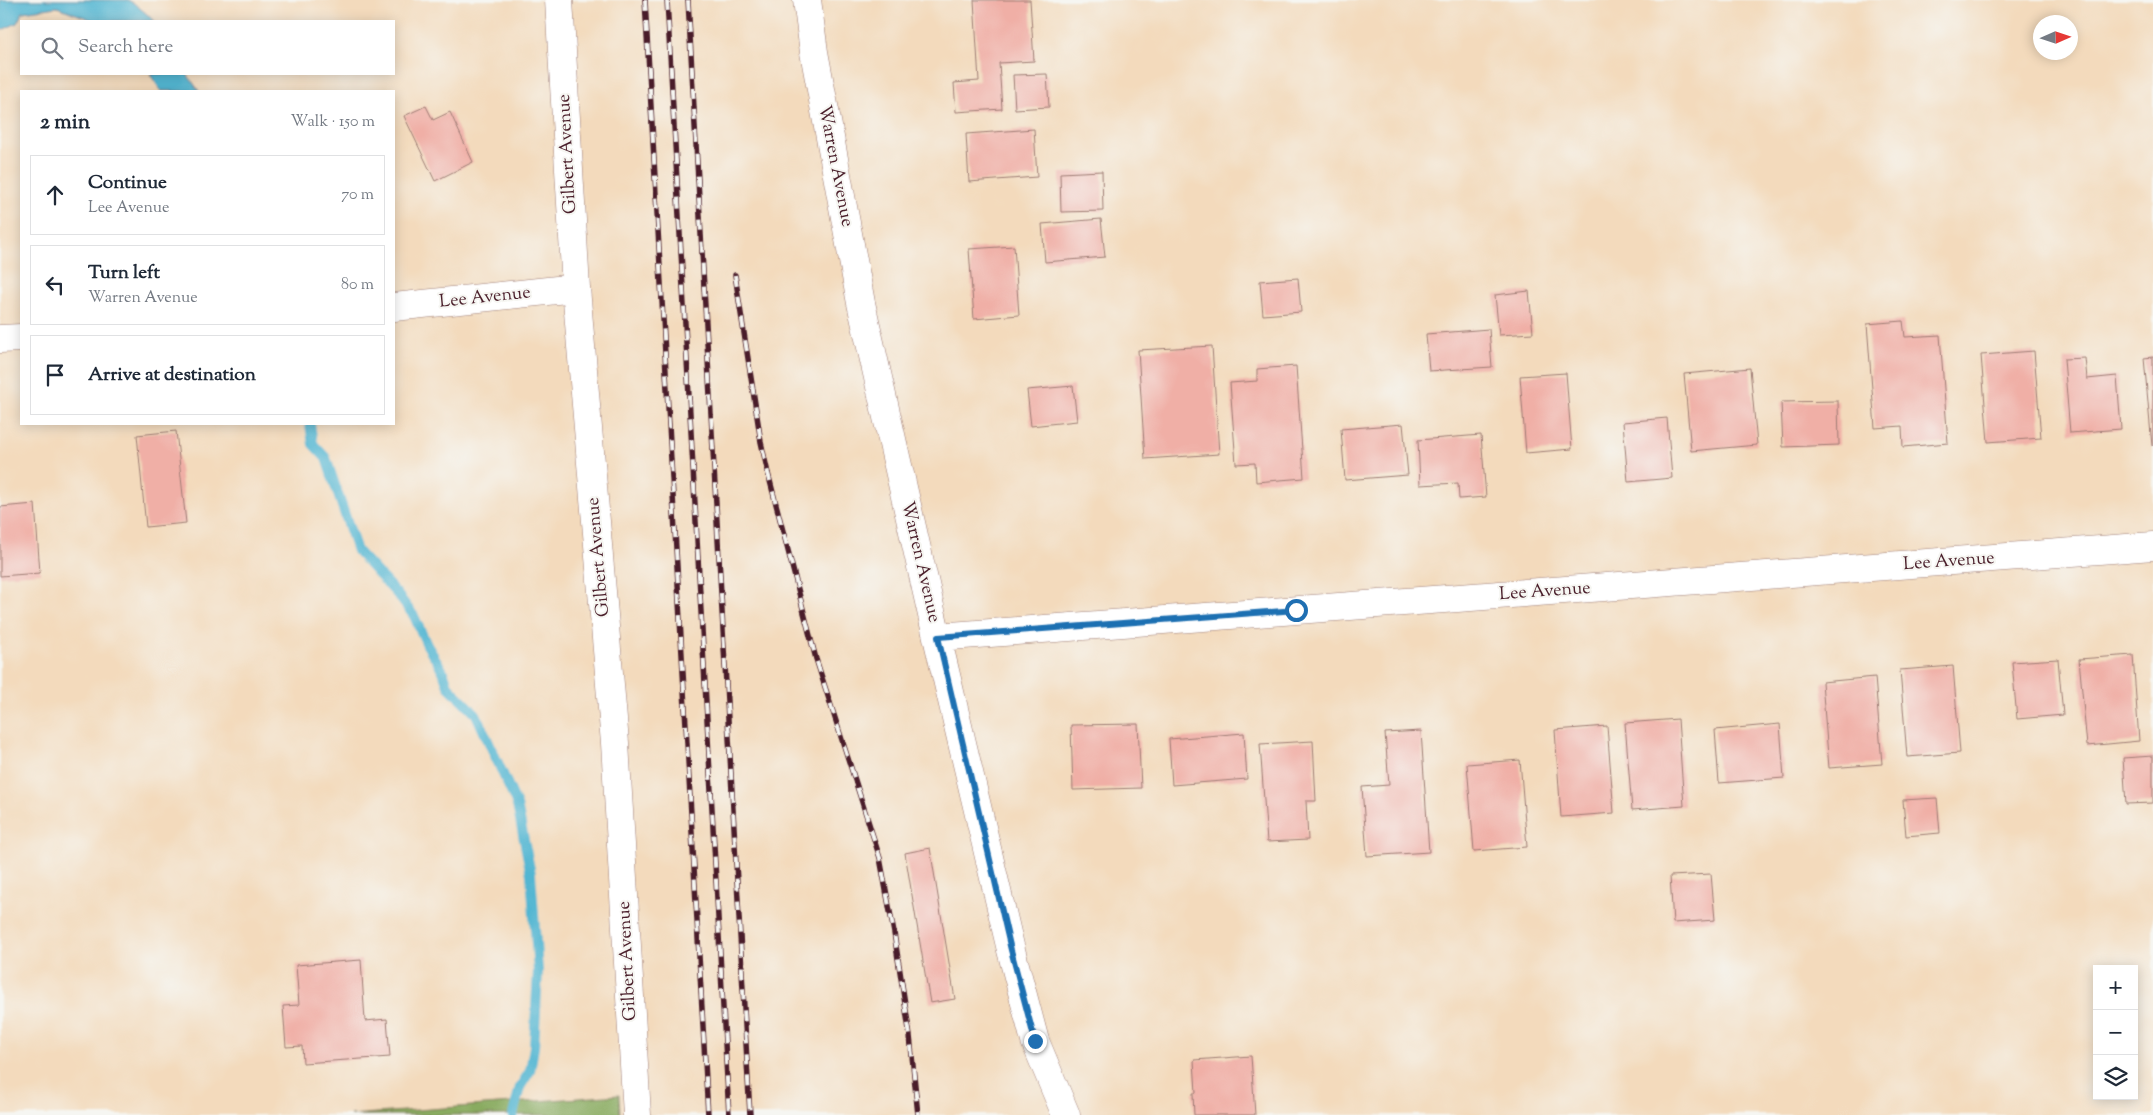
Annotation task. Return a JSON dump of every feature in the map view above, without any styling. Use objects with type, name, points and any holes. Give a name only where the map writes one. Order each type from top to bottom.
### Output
[{"type":"street","name":"Gilbert Avenue","points":[[559,0],[576,288],[615,743],[637,1115]]},
{"type":"street","name":"Warren Avenue","points":[[807,0],[814,52],[861,303],[938,637],[1011,950],[1035,1041],[1066,1115]]},
{"type":"street","name":"Lee Avenue","points":[[395,307],[576,288]]},
{"type":"street","points":[[0,339],[20,338]]},
{"type":"street","name":"Lee Avenue","points":[[938,637],[2153,546]]},
{"type":"green space","points":[[619,1095],[620,1115],[350,1115]]},
{"type":"water","points":[[0,0],[128,0],[154,20],[92,20],[57,7],[23,12],[17,23],[0,31]]},
{"type":"water","points":[[151,75],[188,75],[198,90],[160,90]]},
{"type":"building","points":[[974,0],[1030,0],[1034,61],[999,63],[1002,109],[956,112],[954,83],[979,81]]},
{"type":"building","points":[[1047,74],[1049,107],[1015,109],[1013,75]]},
{"type":"building","points":[[426,106],[433,120],[450,112],[473,162],[435,181],[404,116]]},
{"type":"building","points":[[1034,129],[1037,177],[969,182],[966,134]]},
{"type":"building","points":[[1102,171],[1103,211],[1061,212],[1060,173]]},
{"type":"building","points":[[1101,219],[1105,257],[1045,262],[1042,224]]},
{"type":"building","points":[[1014,246],[1019,315],[974,319],[969,249]]},
{"type":"building","points":[[1298,278],[1301,312],[1263,315],[1260,281]]},
{"type":"building","points":[[1529,291],[1533,333],[1499,335],[1495,295]]},
{"type":"building","points":[[1903,321],[1905,337],[1940,335],[1948,443],[1903,447],[1902,426],[1875,428],[1867,324]]},
{"type":"building","points":[[1489,329],[1492,367],[1429,371],[1426,334]]},
{"type":"building","points":[[1212,346],[1219,454],[1145,459],[1138,350]]},
{"type":"building","points":[[2034,351],[2041,438],[1988,442],[1981,355]]},
{"type":"building","points":[[2153,357],[2153,445],[2152,446],[2144,358]]},
{"type":"building","points":[[2085,358],[2087,379],[2117,376],[2121,429],[2070,433],[2064,359]]},
{"type":"building","points":[[1296,366],[1304,478],[1256,482],[1255,463],[1236,464],[1230,383],[1257,381],[1257,369]]},
{"type":"building","points":[[1750,368],[1757,445],[1691,451],[1684,374]]},
{"type":"building","points":[[1566,373],[1572,449],[1526,453],[1520,376]]},
{"type":"building","points":[[1073,386],[1077,421],[1031,426],[1027,390]]},
{"type":"building","points":[[1838,401],[1839,445],[1783,447],[1781,402]]},
{"type":"building","points":[[1667,418],[1672,478],[1628,482],[1623,422]]},
{"type":"building","points":[[1403,424],[1408,475],[1345,480],[1341,429]]},
{"type":"building","points":[[176,431],[186,523],[146,527],[137,435]]},
{"type":"building","points":[[1481,435],[1486,497],[1459,499],[1458,483],[1420,485],[1418,440]]},
{"type":"building","points":[[35,504],[40,573],[0,576],[0,507]]},
{"type":"building","points":[[2133,655],[2139,741],[2087,746],[2079,659]]},
{"type":"building","points":[[2058,659],[2063,715],[2017,719],[2012,662]]},
{"type":"building","points":[[1953,666],[1960,753],[1907,757],[1900,670]]},
{"type":"building","points":[[1875,677],[1882,764],[1829,768],[1822,682]]},
{"type":"building","points":[[1678,719],[1684,806],[1632,810],[1625,723]]},
{"type":"building","points":[[1138,724],[1141,788],[1073,790],[1071,725]]},
{"type":"building","points":[[1780,724],[1784,778],[1719,783],[1715,730]]},
{"type":"building","points":[[1607,726],[1614,813],[1561,817],[1555,730]]},
{"type":"building","points":[[1421,731],[1429,852],[1367,856],[1362,787],[1389,785],[1385,733]]},
{"type":"building","points":[[1244,733],[1247,779],[1172,785],[1169,739]]},
{"type":"building","points":[[1313,741],[1316,801],[1306,801],[1308,840],[1267,842],[1260,744]]},
{"type":"building","points":[[2153,756],[2153,803],[2126,804],[2123,758]]},
{"type":"building","points":[[1520,760],[1527,847],[1474,851],[1467,764]]},
{"type":"building","points":[[1937,798],[1940,833],[1906,836],[1903,800]]},
{"type":"building","points":[[930,848],[955,999],[930,1003],[905,853]]},
{"type":"building","points":[[1711,874],[1715,920],[1673,923],[1670,876]]},
{"type":"building","points":[[361,960],[365,1021],[387,1019],[390,1057],[303,1063],[302,1046],[286,1047],[283,1006],[299,1005],[296,965]]},
{"type":"building","points":[[1251,1056],[1255,1115],[1194,1115],[1193,1093],[1196,1093],[1194,1060]]},
{"type":"waterway","points":[[310,425],[313,444],[326,458],[357,551],[397,594],[414,616],[427,645],[443,671],[448,686],[476,714],[517,805],[531,874],[538,971],[534,1047],[530,1071],[520,1087],[513,1115]]},
{"type":"railway","points":[[645,0],[708,1115]]},
{"type":"railway","points":[[667,0],[729,1115]]},
{"type":"railway","points":[[688,0],[750,1115]]},
{"type":"railway","points":[[735,275],[761,442],[768,473],[816,659],[880,858],[910,1036],[918,1115]]},
{"type":"route","points":[[1035,1041],[1011,950],[938,637],[1296,610]]}]
